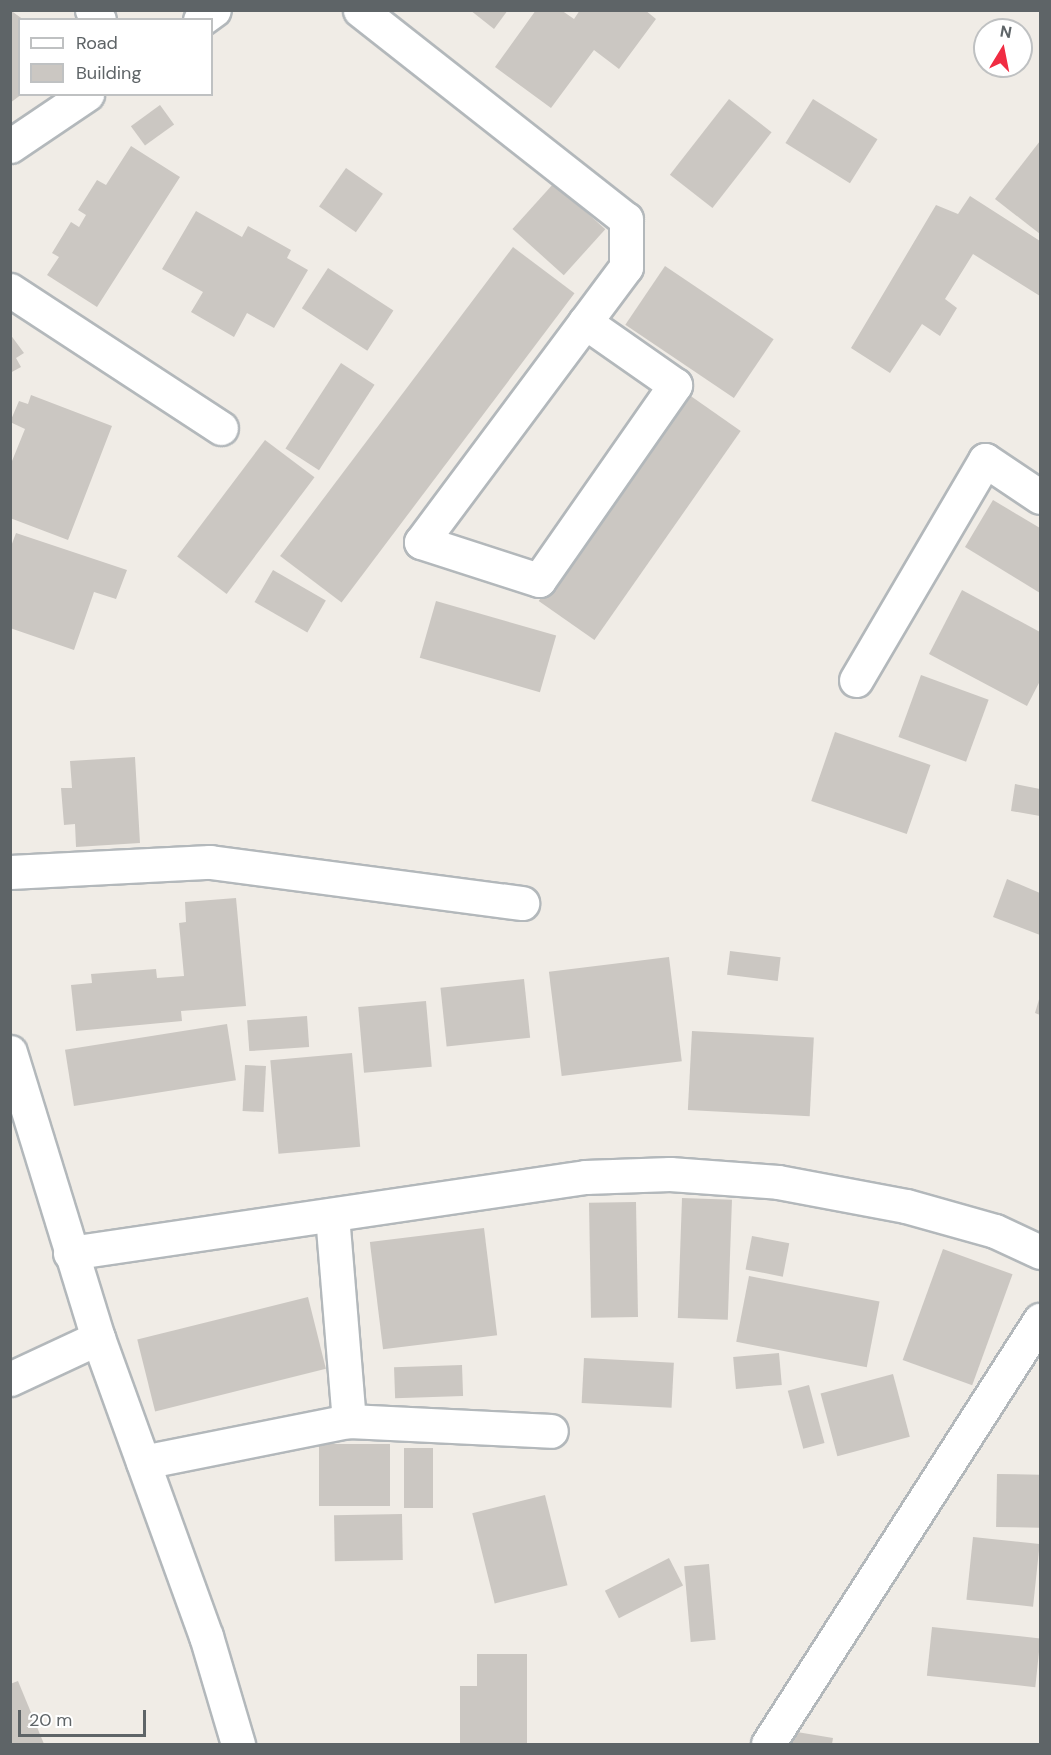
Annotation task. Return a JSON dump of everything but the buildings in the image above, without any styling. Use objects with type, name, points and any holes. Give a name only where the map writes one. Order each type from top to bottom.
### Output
[{"type":"street","points":[[360,10],[626,219],[626,267],[449,504],[421,542],[539,580],[675,385],[585,322]]},
{"type":"street","points":[[10,146],[84,96]]},
{"type":"street","points":[[10,290],[221,428]]},
{"type":"street","points":[[856,680],[985,460],[1041,496]]},
{"type":"street","points":[[10,873],[210,862],[522,903]]},
{"type":"street","points":[[10,1052],[98,1338],[143,1462],[238,1744]]},
{"type":"street","points":[[70,1253],[585,1178],[670,1174],[778,1182],[906,1206],[995,1231],[1041,1252]]},
{"type":"street","points":[[333,1215],[349,1420]]},
{"type":"street","points":[[768,1744],[1041,1320]]},
{"type":"street","points":[[10,1379],[98,1338]]},
{"type":"street","points":[[143,1462],[349,1420],[551,1431]]}]
